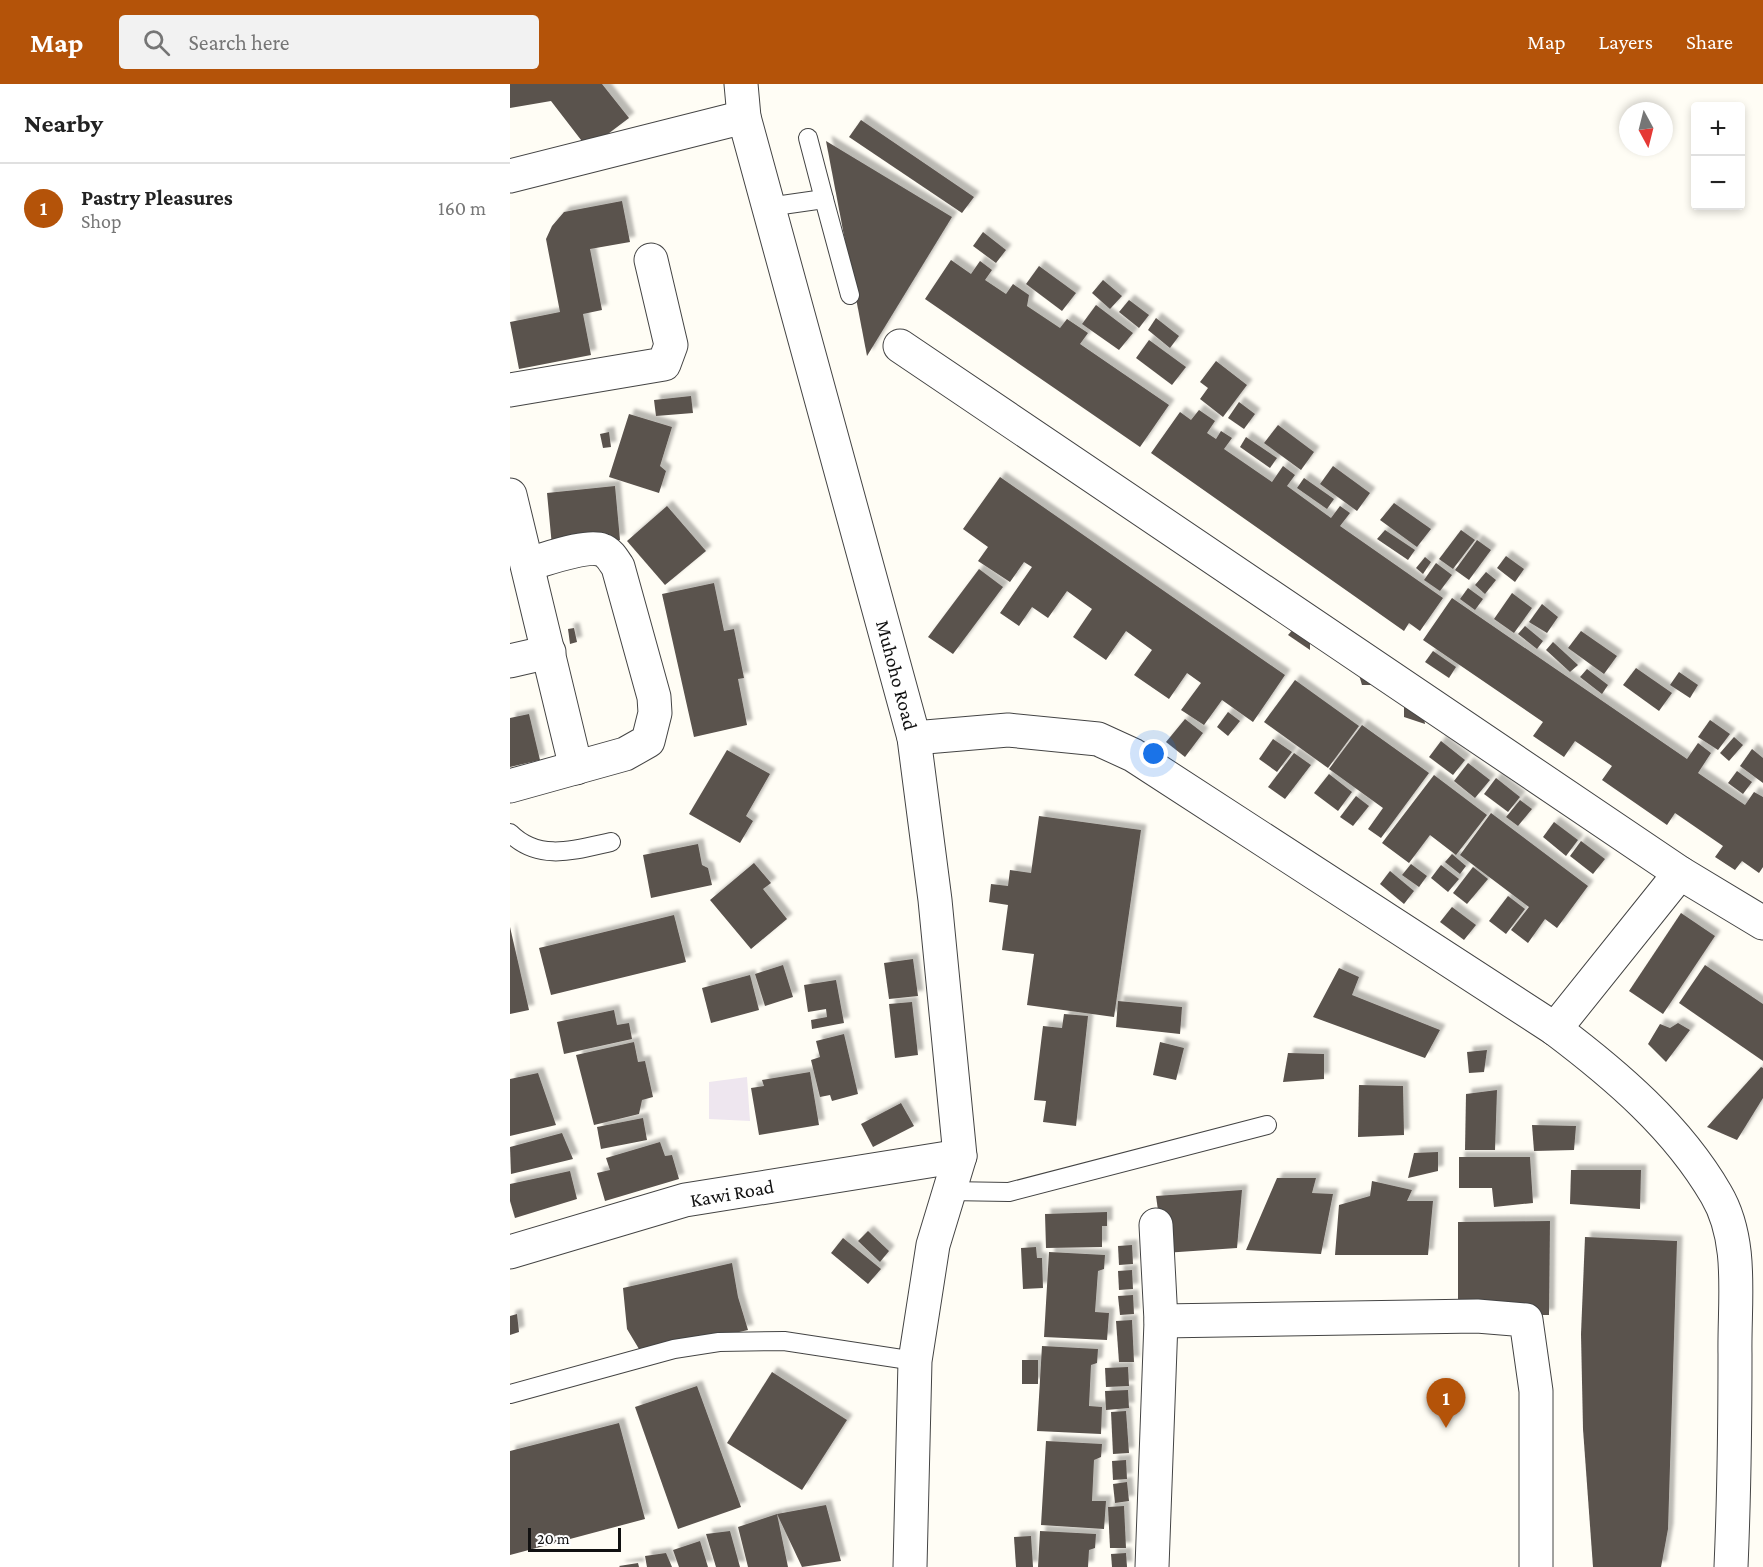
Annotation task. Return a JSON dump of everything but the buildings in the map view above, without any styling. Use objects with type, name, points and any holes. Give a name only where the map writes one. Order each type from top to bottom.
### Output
[{"type":"street","name":"Muhoho Road","points":[[741,84],[744,117],[914,738],[935,900],[960,1156]]},
{"type":"street","points":[[510,176],[744,117]]},
{"type":"street","points":[[510,390],[664,364],[671,345],[651,260]]},
{"type":"street","points":[[900,346],[1680,873],[1763,923]]},
{"type":"street","points":[[510,495],[576,768]]},
{"type":"street","points":[[510,786],[625,754],[648,741],[655,713],[650,678],[618,567],[612,558],[602,549],[584,549],[528,564]]},
{"type":"street","points":[[510,662],[549,652]]},
{"type":"street","points":[[914,738],[1019,731],[1098,739],[1133,755],[1555,1029],[1597,1061],[1667,1126],[1717,1195],[1730,1228],[1736,1275],[1749,1474],[1731,1567]]},
{"type":"street","points":[[1555,1029],[1680,873]]},
{"type":"street","points":[[910,1567],[915,1362],[931,1254],[960,1156]]},
{"type":"street","name":"Kawi Road","points":[[510,1252],[685,1200],[960,1156]]},
{"type":"street","points":[[1152,1567],[1161,1322],[1156,1225]]},
{"type":"street","points":[[1161,1322],[1476,1317],[1526,1320],[1536,1391],[1536,1567]]},
{"type":"lane","points":[[808,138],[850,295]]},
{"type":"lane","points":[[768,207],[824,199]]},
{"type":"lane","points":[[510,832],[518,841],[540,850],[563,853],[611,842]]},
{"type":"lane","points":[[948,1191],[1009,1192],[1268,1125]]},
{"type":"lane","points":[[510,1394],[674,1349],[719,1342],[784,1341],[915,1362]]},
{"type":"shaded area","points":[[747,1077],[750,1121],[709,1119],[709,1082]]},
{"type":"place","name":"Pastry Pleasures","points":[[1446,1428]]}]
